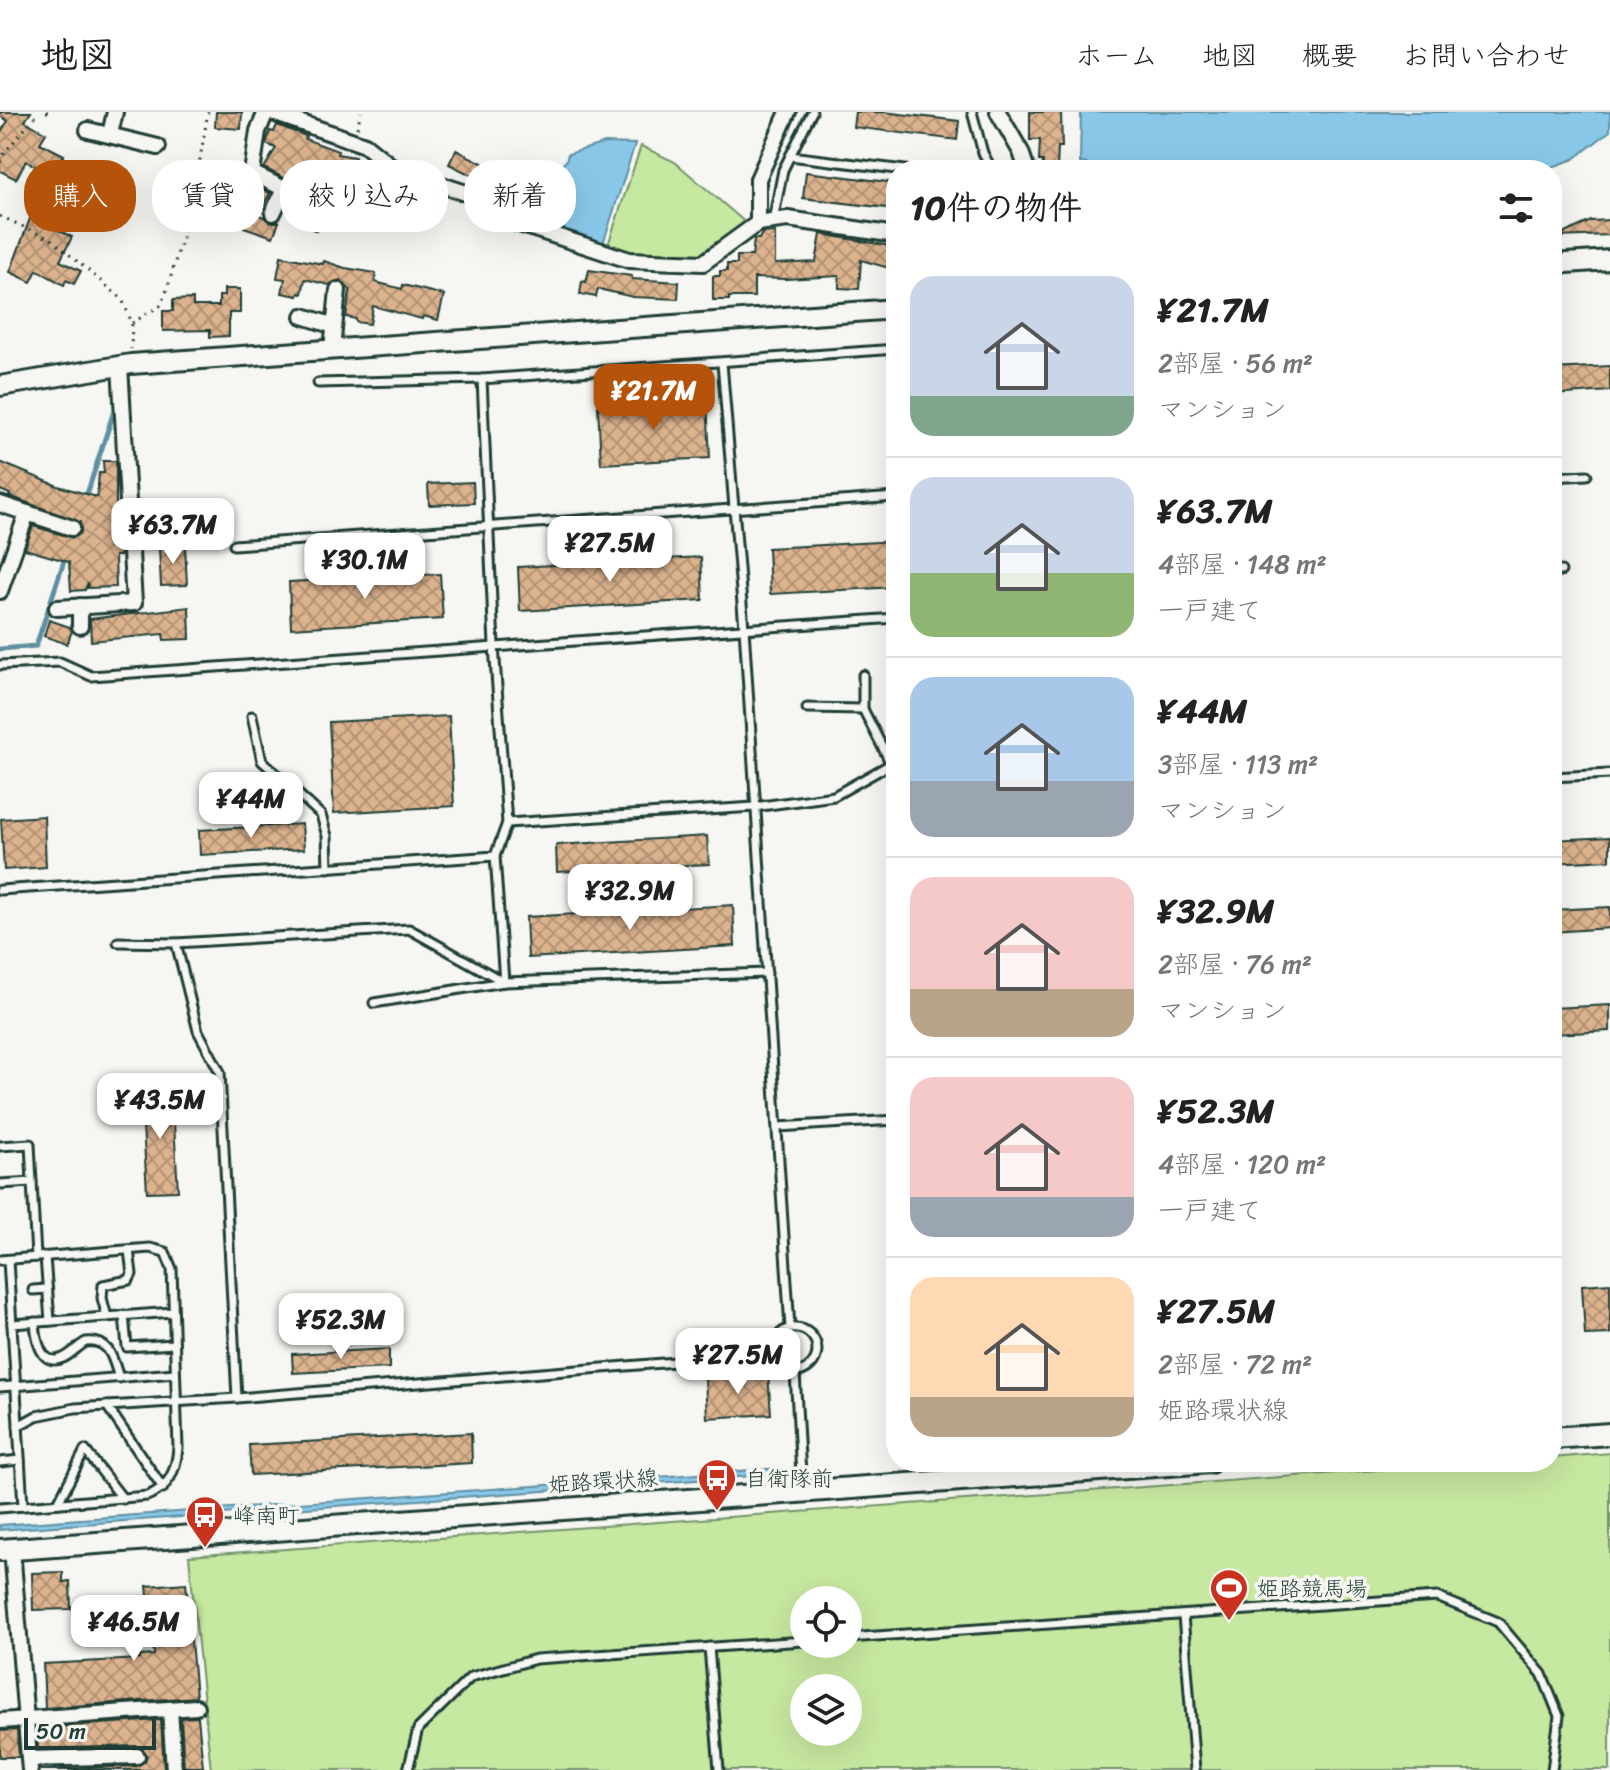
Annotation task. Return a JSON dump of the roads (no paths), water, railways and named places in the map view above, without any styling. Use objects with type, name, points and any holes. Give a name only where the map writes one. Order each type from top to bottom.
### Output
[{"type":"main road","points":[[1562,1437],[1610,1434]]},
{"type":"main road","name":"姫路環状線","points":[[6,1550],[1069,1472]]},
{"type":"street","points":[[110,134],[115,112]]},
{"type":"street","points":[[280,187],[252,173],[258,131],[268,112],[365,145],[396,170],[469,194],[504,219],[629,260],[703,263],[758,223],[788,219],[886,234]]},
{"type":"street","points":[[758,223],[758,179],[788,112]]},
{"type":"street","points":[[998,112],[1024,160]]},
{"type":"street","points":[[88,130],[158,147]]},
{"type":"street","points":[[273,213],[280,198]]},
{"type":"street","points":[[1562,263],[1610,260]]},
{"type":"street","points":[[332,349],[338,290]]},
{"type":"street","points":[[0,386],[126,365],[886,310]]},
{"type":"street","points":[[303,316],[334,326]]},
{"type":"street","points":[[57,608],[134,603],[126,365]]},
{"type":"street","points":[[0,504],[72,528]]},
{"type":"street","points":[[0,591],[27,513]]},
{"type":"street","points":[[80,606],[80,626]]},
{"type":"street","points":[[6,1550],[30,1765],[137,1756]]},
{"type":"street","points":[[0,1721],[196,1707]]},
{"type":"street","points":[[170,1709],[174,1770]]},
{"type":"lane","points":[[773,221],[783,170],[812,112]]},
{"type":"lane","points":[[966,112],[972,112],[987,160]]},
{"type":"lane","points":[[790,156],[886,168]]},
{"type":"lane","points":[[318,383],[482,379],[886,350]]},
{"type":"lane","points":[[722,363],[744,628],[790,1328]]},
{"type":"lane","points":[[482,379],[494,646],[507,823],[495,856],[504,982]]},
{"type":"lane","points":[[1562,476],[1587,475]]},
{"type":"lane","points":[[234,545],[886,498]]},
{"type":"lane","points":[[0,665],[60,662],[91,676],[886,619]]},
{"type":"lane","points":[[863,675],[863,709],[886,750]]},
{"type":"lane","points":[[807,708],[863,709]]},
{"type":"lane","points":[[252,716],[262,761],[321,815],[327,836],[328,868]]},
{"type":"lane","points":[[507,823],[754,807],[834,796],[886,766]]},
{"type":"lane","points":[[1562,776],[1610,774]]},
{"type":"lane","points":[[0,890],[495,856]]},
{"type":"lane","points":[[118,942],[176,943],[409,929],[504,982]]},
{"type":"lane","points":[[176,943],[198,1031],[220,1072],[237,1398]]},
{"type":"lane","points":[[374,1003],[504,982],[767,973]]},
{"type":"lane","points":[[778,1127],[886,1121]]},
{"type":"lane","points":[[0,1146],[30,1144],[50,1321]]},
{"type":"lane","points":[[0,1184],[32,1182]]},
{"type":"lane","points":[[0,1508],[147,1496],[163,1488],[171,1478],[177,1464],[176,1402],[172,1264],[165,1252],[150,1248],[4,1260],[12,1324],[23,1506]]},
{"type":"lane","points":[[107,1317],[102,1298],[103,1285],[129,1280],[132,1274],[129,1250]]},
{"type":"lane","points":[[33,1290],[47,1289]]},
{"type":"lane","points":[[0,1313],[11,1312]]},
{"type":"lane","points":[[12,1324],[173,1312]]},
{"type":"lane","points":[[124,1315],[127,1347],[174,1344]]},
{"type":"lane","points":[[35,1322],[39,1349],[45,1355],[61,1359],[86,1342],[104,1345],[111,1352],[119,1378]]},
{"type":"lane","points":[[790,1328],[800,1328],[810,1333],[816,1342],[814,1363],[795,1373],[784,1371],[776,1364],[772,1354],[773,1343],[779,1333],[790,1328]]},
{"type":"lane","points":[[18,1426],[36,1416],[75,1408],[237,1398],[772,1354]]},
{"type":"lane","points":[[0,1387],[175,1373]]},
{"type":"lane","points":[[795,1373],[802,1491]]},
{"type":"lane","points":[[107,1406],[163,1488]]},
{"type":"lane","points":[[58,1503],[85,1450],[123,1499]]},
{"type":"lane","points":[[0,1462],[20,1460]]},
{"type":"lane","points":[[862,1637],[1437,1597],[1498,1622],[1542,1674],[1559,1716],[1552,1770]]},
{"type":"lane","points":[[1183,1615],[1195,1770]]},
{"type":"lane","points":[[408,1770],[418,1729],[471,1677],[536,1659],[790,1642]]},
{"type":"lane","points":[[709,1647],[719,1770]]},
{"type":"water","points":[[1081,112],[1610,112],[1610,131],[1574,159],[1562,163],[1562,160],[1080,160]]},
{"type":"water","points":[[605,143],[635,144],[602,247],[550,232],[576,232],[576,160],[566,160],[568,154]]},
{"type":"water","points":[[779,1468],[780,1474],[0,1530],[0,1525]]},
{"type":"waterway","points":[[85,500],[113,414]]},
{"type":"waterway","points":[[0,649],[36,646],[66,555]]},
{"type":"place","name":"自衛隊前","points":[[717,1512]]},
{"type":"place","name":"峰南町","points":[[205,1549]]},
{"type":"place","name":"姫路競馬場","points":[[1229,1622]]}]
